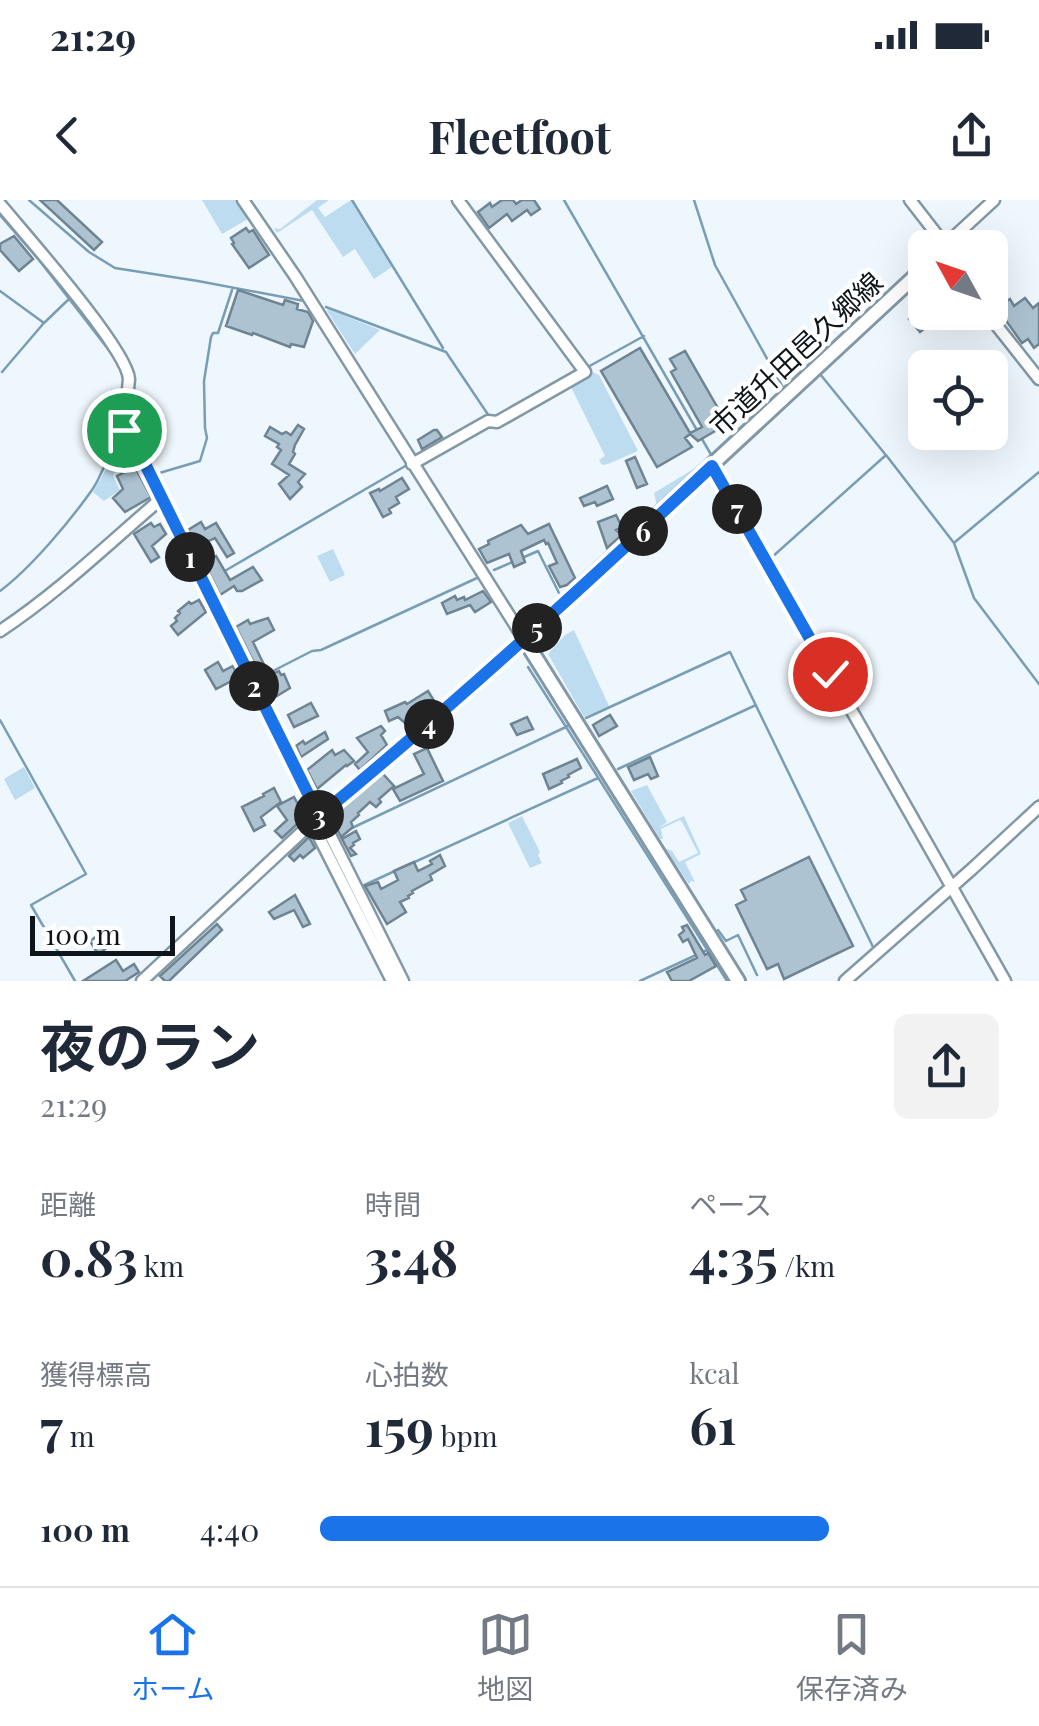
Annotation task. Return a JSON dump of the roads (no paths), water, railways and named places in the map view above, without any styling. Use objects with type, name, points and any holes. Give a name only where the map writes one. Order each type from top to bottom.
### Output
[{"type":"street","points":[[244,200],[738,981]]},
{"type":"street","points":[[412,464],[488,421],[497,422],[584,370],[458,200]]},
{"type":"street","points":[[910,200],[932,230]]},
{"type":"street","points":[[961,230],[994,200]]},
{"type":"street","points":[[4,203],[129,372],[126,440],[142,460],[392,981]]},
{"type":"street","name":"市道升田邑久郷線","points":[[524,640],[908,284]]},
{"type":"street","points":[[1000,330],[1039,379]]},
{"type":"street","points":[[715,464],[1005,981]]},
{"type":"street","points":[[0,631],[159,502]]},
{"type":"street","points":[[142,981],[316,820],[524,640]]},
{"type":"street","points":[[845,981],[1039,807]]},
{"type":"street","points":[[316,820],[402,981]]},
{"type":"waterway","points":[[29,200],[89,252],[115,268],[304,301]]},
{"type":"waterway","points":[[352,200],[443,348]]},
{"type":"waterway","points":[[564,200],[698,432]]},
{"type":"waterway","points":[[694,200],[715,265],[785,391]]},
{"type":"waterway","points":[[0,215],[115,358]]},
{"type":"waterway","points":[[156,474],[200,461],[207,438],[204,381],[211,337],[218,333],[232,290]]},
{"type":"waterway","points":[[0,291],[44,323],[69,299]]},
{"type":"waterway","points":[[326,307],[446,352],[491,419]]},
{"type":"waterway","points":[[2,372],[43,324]]},
{"type":"waterway","points":[[586,368],[644,336]]},
{"type":"waterway","points":[[820,374],[885,454]]},
{"type":"waterway","points":[[124,378],[120,432],[135,460]]},
{"type":"waterway","points":[[702,439],[713,458]]},
{"type":"waterway","points":[[0,591],[61,530],[121,443]]},
{"type":"waterway","points":[[771,558],[886,455],[954,543],[974,598],[1039,684]]},
{"type":"waterway","points":[[223,572],[407,465]]},
{"type":"waterway","points":[[140,466],[157,499]]},
{"type":"waterway","points":[[955,542],[1039,472]]},
{"type":"waterway","points":[[160,506],[312,812]]},
{"type":"waterway","points":[[522,558],[538,551],[560,595]]},
{"type":"waterway","points":[[494,570],[515,561]]},
{"type":"waterway","points":[[269,673],[477,578]]},
{"type":"waterway","points":[[21,610],[47,591]]},
{"type":"waterway","points":[[404,739],[500,650]]},
{"type":"waterway","points":[[586,718],[730,652],[874,949]]},
{"type":"waterway","points":[[528,667],[727,981]]},
{"type":"waterway","points":[[618,769],[756,705]]},
{"type":"waterway","points":[[0,720],[86,874],[31,905],[75,981]]},
{"type":"waterway","points":[[352,828],[568,726]]},
{"type":"waterway","points":[[323,806],[371,767]]},
{"type":"waterway","points":[[360,887],[598,778]]},
{"type":"waterway","points":[[959,873],[1039,800]]},
{"type":"waterway","points":[[320,827],[342,870]]},
{"type":"waterway","points":[[718,930],[726,941],[738,935],[757,975]]},
{"type":"waterway","points":[[640,981],[707,950]]},
{"type":"waterway","points":[[1002,965],[1011,981]]}]
